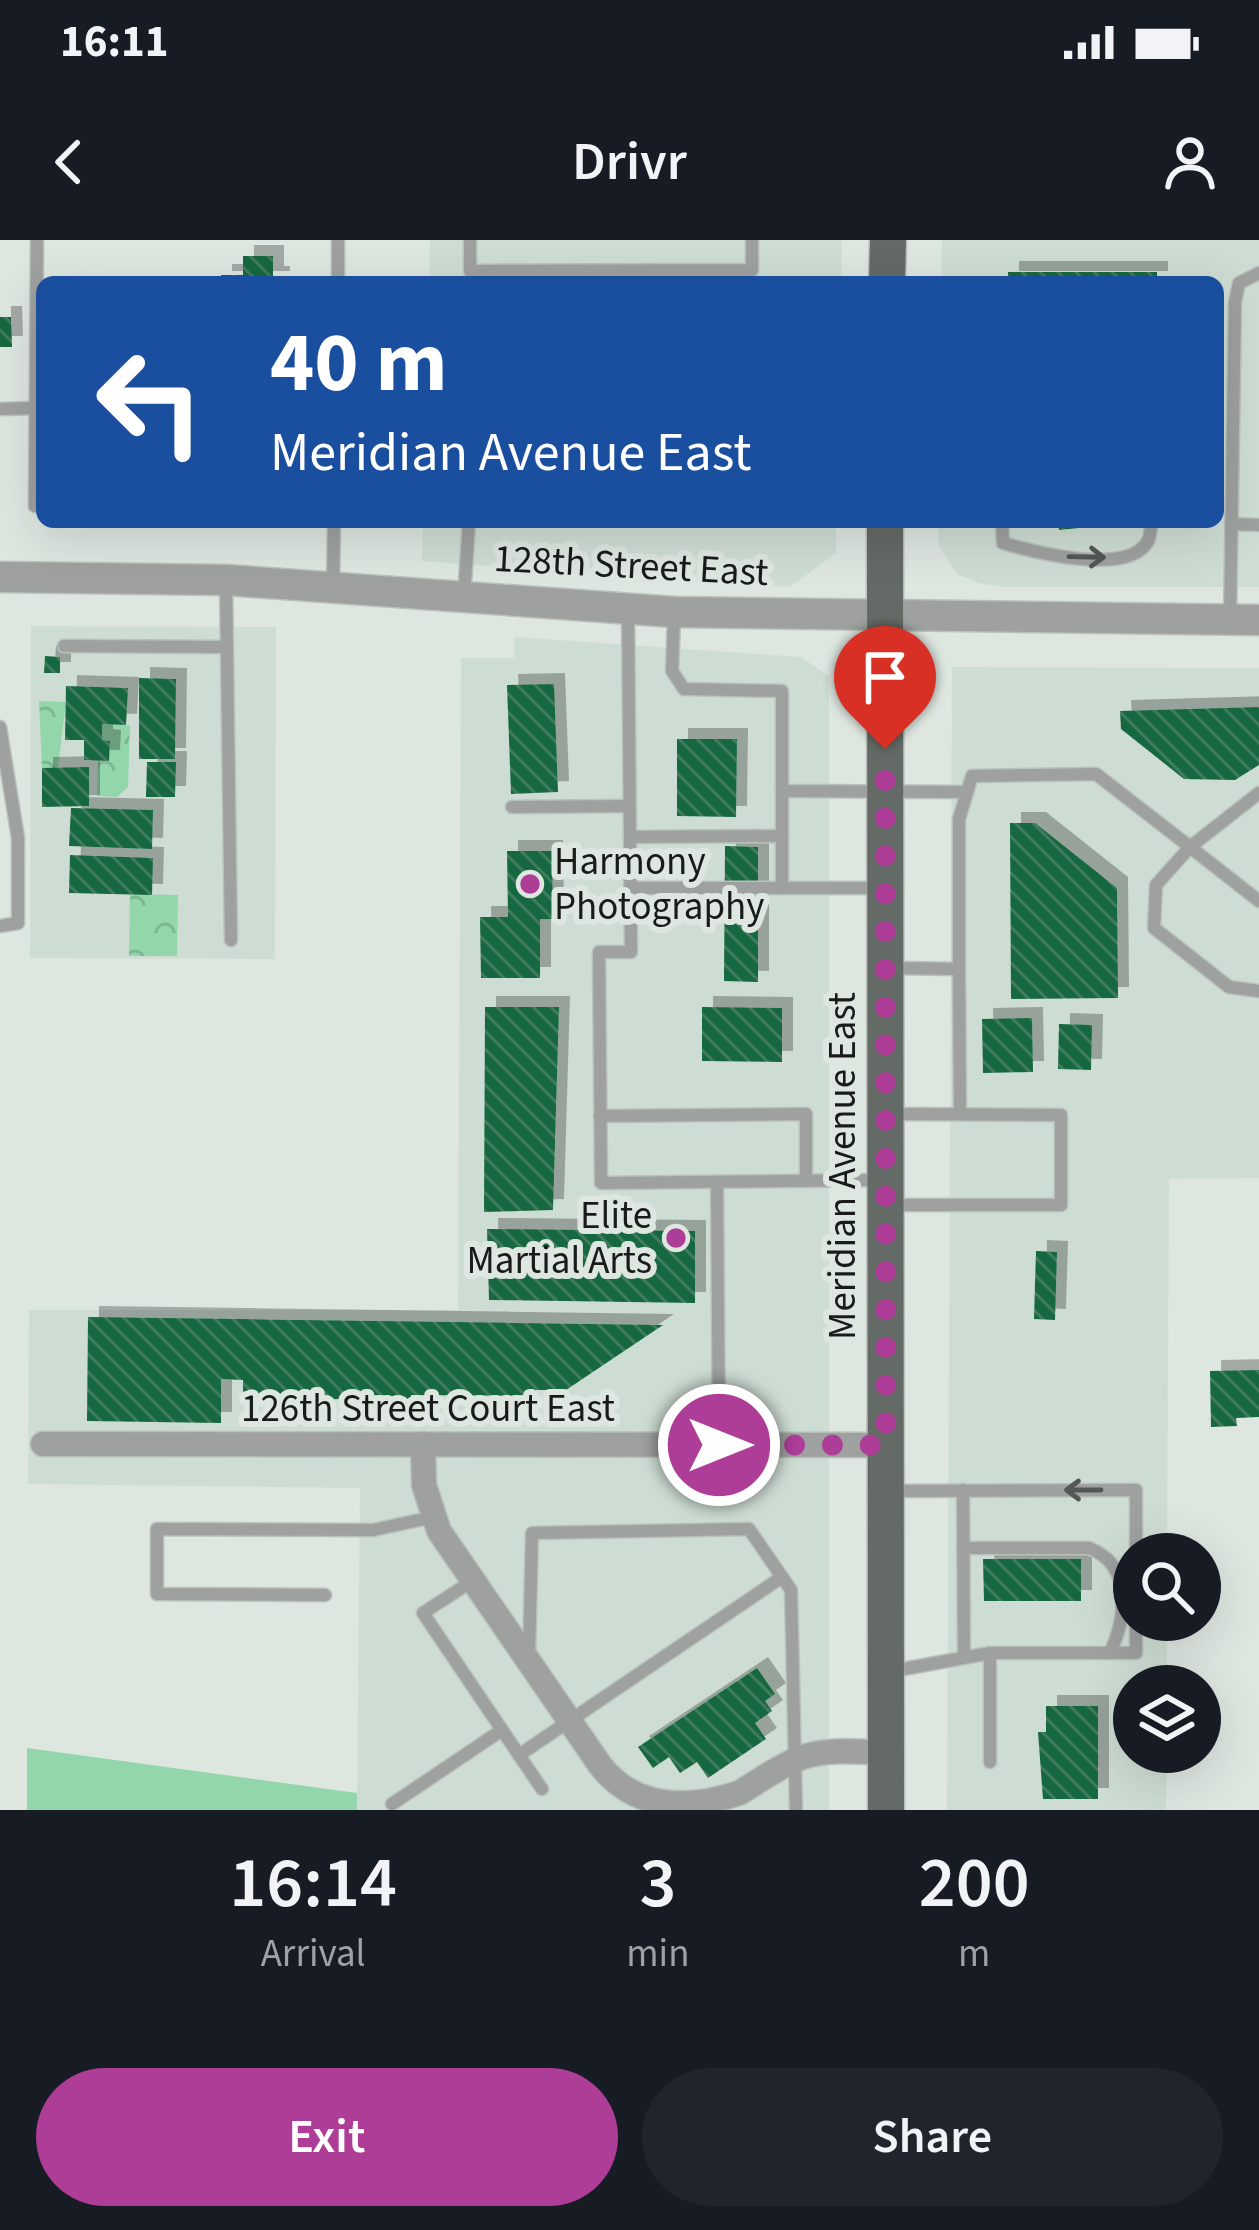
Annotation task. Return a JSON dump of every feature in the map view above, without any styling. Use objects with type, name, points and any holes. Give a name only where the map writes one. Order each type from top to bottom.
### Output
[{"type":"main road","points":[[887,276],[888,240]]},
{"type":"main road","name":"Meridian Avenue East","points":[[885,528],[886,1810]]},
{"type":"street","name":"128th Street East","points":[[0,578],[226,580],[674,612],[1244,620]]},
{"type":"street","name":"126th Street Court East","points":[[43,1444],[886,1445]]},
{"type":"street","points":[[423,1444],[423,1477],[433,1517],[620,1789],[640,1802],[668,1810],[716,1804],[797,1759],[830,1752],[886,1753]]},
{"type":"lane","points":[[37,240],[37,276]]},
{"type":"lane","points":[[338,240],[338,276]]},
{"type":"lane","points":[[470,240],[470,276],[752,276],[752,240]]},
{"type":"lane","points":[[1244,620],[1232,524],[1233,382],[1239,284],[1259,274]]},
{"type":"lane","points":[[1224,382],[1233,382]]},
{"type":"lane","points":[[0,409],[36,408],[35,506]]},
{"type":"lane","points":[[1232,524],[1259,524]]},
{"type":"lane","points":[[333,588],[334,528]]},
{"type":"lane","points":[[464,597],[469,528]]},
{"type":"lane","points":[[1002,528],[1003,543],[1039,554],[1083,559],[1130,557],[1147,542],[1150,528]]},
{"type":"lane","points":[[226,580],[231,940]]},
{"type":"lane","points":[[628,608],[631,952],[599,952],[601,1183],[806,1180],[885,1192],[1060,1204],[1061,1115],[885,1114]]},
{"type":"lane","points":[[674,612],[672,671],[684,689],[782,692],[782,888]]},
{"type":"lane","points":[[64,646],[227,647]]},
{"type":"lane","points":[[0,727],[17,838],[17,923],[0,926]]},
{"type":"lane","points":[[960,1114],[958,819],[972,776],[1096,774],[1259,902]]},
{"type":"lane","points":[[782,791],[968,792]]},
{"type":"lane","points":[[1259,793],[1190,847],[1156,885],[1154,928],[1229,987],[1259,991]]},
{"type":"lane","points":[[512,807],[629,806]]},
{"type":"lane","points":[[630,837],[782,836]]},
{"type":"lane","points":[[630,888],[885,888]]},
{"type":"lane","points":[[886,968],[959,968]]},
{"type":"lane","points":[[600,1116],[806,1114],[806,1180]]},
{"type":"lane","points":[[717,1182],[719,1445]]},
{"type":"lane","points":[[963,1490],[964,1658]]},
{"type":"lane","points":[[886,1491],[1136,1490],[1136,1533]]},
{"type":"lane","points":[[325,1595],[158,1594],[157,1529],[373,1530],[433,1517]]},
{"type":"lane","points":[[529,1662],[532,1533],[749,1529],[791,1590],[796,1810]]},
{"type":"lane","points":[[964,1549],[1089,1548],[1107,1555],[1117,1565],[1122,1614],[1110,1653]]},
{"type":"lane","points":[[518,1755],[782,1577]]},
{"type":"lane","points":[[473,1580],[423,1613],[542,1789]]},
{"type":"lane","points":[[886,1672],[989,1653],[1136,1653],[1136,1641]]},
{"type":"lane","points":[[989,1653],[990,1762]]},
{"type":"lane","points":[[392,1804],[502,1730]]},
{"type":"shaded area","points":[[430,240],[842,240],[841,276],[429,276]]},
{"type":"shaded area","points":[[942,240],[1259,240],[1259,587],[1001,587],[957,574],[939,546],[938,528],[1224,528],[1224,276],[941,276]]},
{"type":"shaded area","points":[[423,528],[836,528],[836,553],[790,587],[422,561]]},
{"type":"shaded area","points":[[31,626],[276,627],[275,959],[30,958]]},
{"type":"shaded area","points":[[515,637],[801,657],[829,676],[829,1810],[357,1810],[360,1488],[28,1484],[29,1310],[458,1310],[461,658],[514,658]]},
{"type":"shaded area","points":[[952,667],[1259,668],[1259,1178],[1169,1179],[1167,1533],[1113,1533],[1113,1641],[1167,1641],[1167,1665],[1113,1665],[1113,1773],[1167,1773],[1166,1810],[947,1810]]},
{"type":"green space","points":[[39,701],[66,702],[58,768],[42,768]]},
{"type":"green space","points":[[102,724],[130,725],[128,787],[117,797],[97,796],[98,761],[109,760],[110,741],[102,740]]},
{"type":"green space","points":[[130,894],[178,895],[177,956],[129,956]]},
{"type":"green space","points":[[27,1748],[357,1793],[357,1810],[27,1810]]},
{"type":"building","points":[[243,256],[273,256],[273,276],[221,276],[243,275]]},
{"type":"building","points":[[1008,272],[1157,272],[1157,276],[1008,276]]},
{"type":"building","points":[[0,317],[11,317],[12,347],[0,347]]},
{"type":"building","points":[[45,656],[60,657],[60,673],[44,673]]},
{"type":"building","points":[[139,678],[176,679],[175,759],[139,759]]},
{"type":"building","points":[[554,684],[558,792],[511,794],[507,685]]},
{"type":"building","points":[[66,686],[128,688],[126,725],[102,724],[102,740],[110,741],[109,761],[84,760],[84,740],[65,740]]},
{"type":"building","points":[[1259,707],[1259,765],[1235,780],[1184,779],[1121,729],[1120,711]]},
{"type":"building","points":[[677,739],[737,739],[736,817],[677,816]]},
{"type":"building","points":[[147,762],[176,762],[175,797],[146,797]]},
{"type":"building","points":[[89,767],[89,806],[42,807],[42,768]]},
{"type":"building","points":[[71,808],[153,810],[152,849],[69,846]]},
{"type":"building","points":[[1010,823],[1035,823],[1117,888],[1118,998],[1011,999]]},
{"type":"building","points":[[725,846],[758,847],[758,982],[724,981]]},
{"type":"building","name":"Harmony Photography","points":[[507,851],[552,851],[553,919],[540,919],[540,978],[481,978],[480,917],[508,917]]},
{"type":"building","points":[[70,855],[153,858],[152,895],[69,893]]},
{"type":"building","points":[[485,1007],[559,1007],[553,1210],[484,1212]]},
{"type":"building","points":[[702,1007],[782,1008],[782,1062],[702,1061]]},
{"type":"building","points":[[1032,1018],[1033,1072],[983,1073],[982,1019]]},
{"type":"building","points":[[1059,1024],[1092,1025],[1091,1070],[1058,1069]]},
{"type":"building","points":[[487,1229],[695,1231],[695,1303],[489,1300]]},
{"type":"building","points":[[1036,1251],[1057,1252],[1055,1320],[1034,1319]]},
{"type":"building","points":[[88,1317],[663,1325],[566,1390],[536,1390],[536,1396],[243,1398],[243,1380],[221,1379],[221,1423],[87,1421]]},
{"type":"building","points":[[1259,1370],[1259,1417],[1236,1418],[1237,1426],[1211,1427],[1210,1371]]},
{"type":"building","points":[[983,1559],[1081,1559],[1081,1601],[984,1601]]},
{"type":"building","points":[[757,1668],[775,1694],[765,1701],[772,1711],[755,1723],[766,1739],[708,1778],[697,1762],[680,1773],[669,1757],[653,1768],[638,1747]]},
{"type":"building","points":[[1046,1706],[1098,1706],[1098,1799],[1043,1799],[1038,1732],[1046,1732]]},
{"type":"place","name":"Harmony Photography","points":[[530,884]]},
{"type":"place","name":"Elite Martial Arts","points":[[676,1238]]},
{"type":"route","points":[[719,1445],[886,1445],[885,749]]}]
